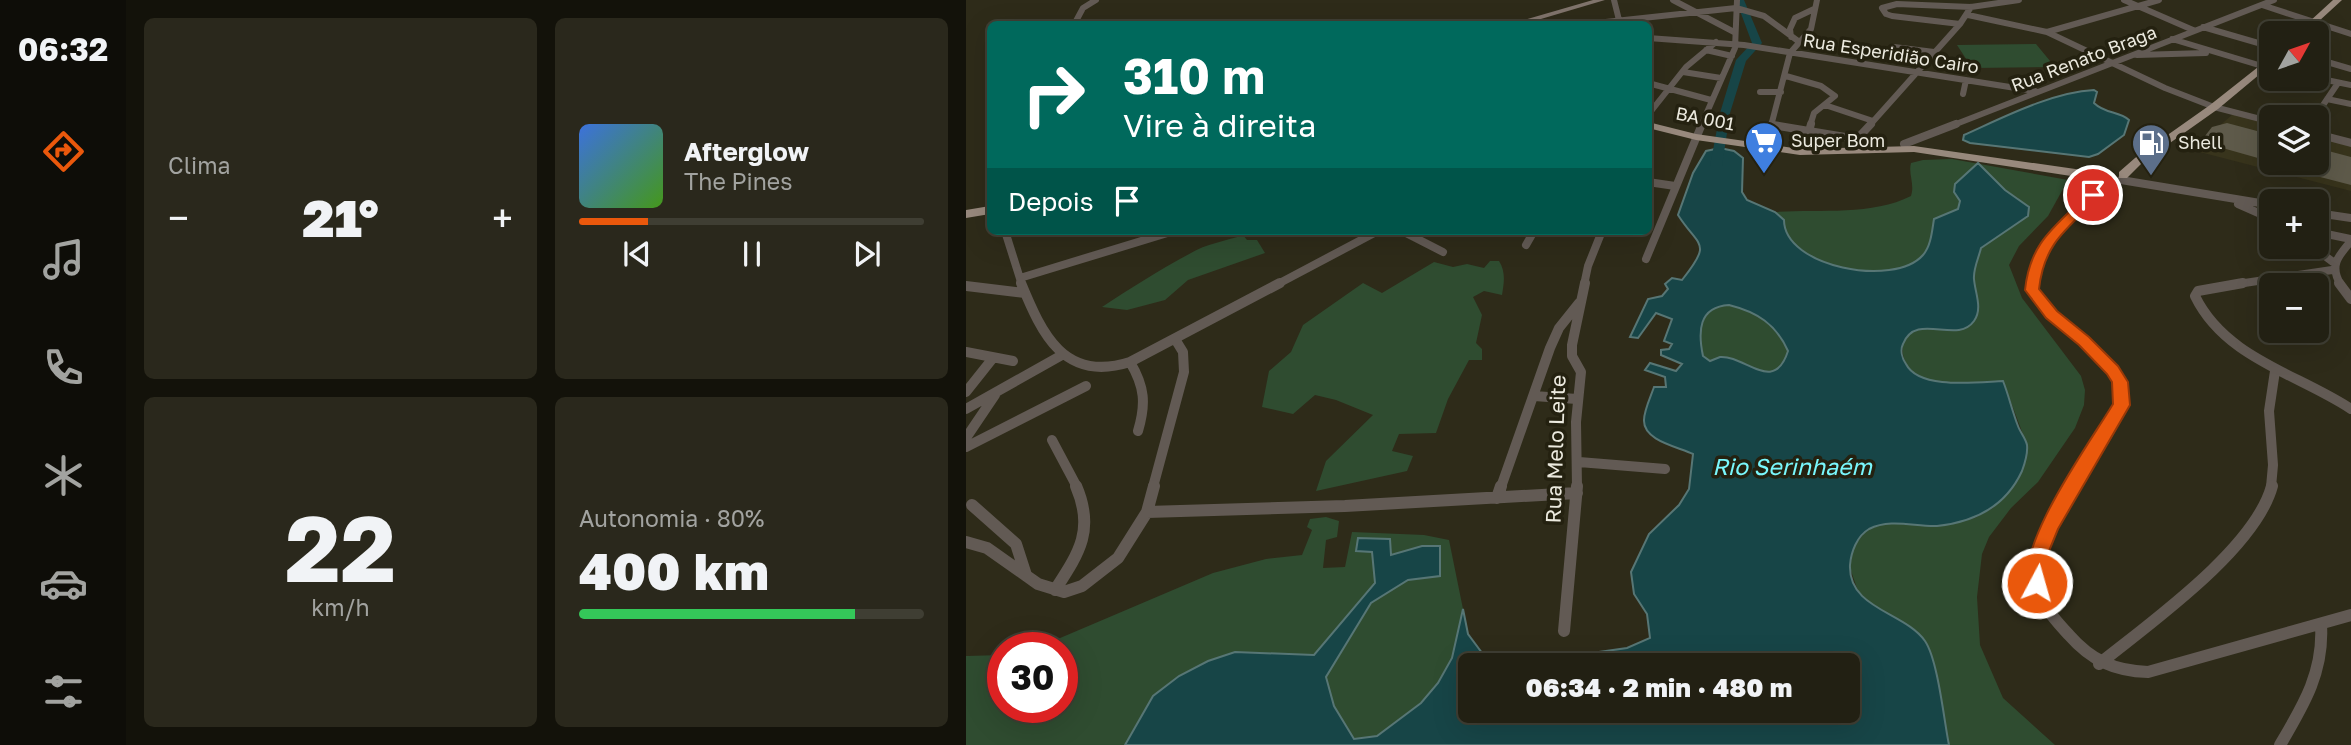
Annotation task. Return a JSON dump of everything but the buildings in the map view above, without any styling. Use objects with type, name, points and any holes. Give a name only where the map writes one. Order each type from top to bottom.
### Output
[{"type":"main road","points":[[1528,21],[1601,0]]},
{"type":"main road","points":[[2314,21],[2338,0]]},
{"type":"main road","points":[[1848,151],[1857,139],[1940,148],[2114,176],[2259,73]]},
{"type":"main road","name":"BA 001","points":[[1652,126],[1699,137],[1815,152],[1914,149],[2114,176]]},
{"type":"main road","points":[[1928,136],[1940,148]]},
{"type":"main road","points":[[966,214],[987,210]]},
{"type":"street","points":[[1077,21],[1078,12],[1083,6],[1097,0]]},
{"type":"street","points":[[1614,0],[1619,21]]},
{"type":"street","points":[[1673,0],[1734,32]]},
{"type":"street","points":[[1760,146],[1773,125],[1786,76],[1787,52],[1794,39],[1811,29],[1817,0]]},
{"type":"street","points":[[1960,24],[1892,16],[1886,14],[1882,8],[1897,4],[1971,7],[2019,0]]},
{"type":"street","points":[[2124,0],[2193,30]]},
{"type":"street","points":[[2047,32],[2159,0]]},
{"type":"street","name":"Rua Renato Braga","points":[[1904,144],[2274,0]]},
{"type":"street","points":[[1635,21],[1737,5],[1751,8],[1771,19],[1794,39]]},
{"type":"street","points":[[1737,5],[1734,32],[1740,44]]},
{"type":"street","points":[[2262,5],[2310,21]]},
{"type":"street","points":[[1773,125],[1857,139],[1968,15],[1971,7]]},
{"type":"street","points":[[1794,39],[1790,29],[1795,18],[1814,9]]},
{"type":"street","points":[[1968,15],[2047,32],[2153,83],[2214,107],[2259,119]]},
{"type":"street","points":[[2203,27],[2259,43]]},
{"type":"street","points":[[2329,27],[2351,34]]},
{"type":"street","points":[[1652,38],[1740,44]]},
{"type":"street","points":[[2171,39],[2259,63]]},
{"type":"street","points":[[1652,109],[1683,72],[1716,42]]},
{"type":"street","points":[[1646,259],[1675,186],[1699,137],[1711,100],[1740,44]]},
{"type":"street","name":"Rua Esperidião Cairo","points":[[1740,44],[2035,92]]},
{"type":"street","points":[[1894,47],[1934,52]]},
{"type":"street","points":[[1706,50],[1732,56]]},
{"type":"street","points":[[2130,55],[2214,52]]},
{"type":"street","points":[[2329,63],[2351,69]]},
{"type":"street","points":[[1683,72],[1721,78]]},
{"type":"street","points":[[1786,76],[1832,92],[1835,97],[1814,113],[1809,131]]},
{"type":"street","points":[[1963,94],[1966,80]]},
{"type":"street","points":[[2329,81],[2351,85]]},
{"type":"street","points":[[2323,105],[2338,83]]},
{"type":"street","points":[[1652,84],[1711,100]]},
{"type":"street","points":[[1760,92],[1780,92]]},
{"type":"street","points":[[2327,99],[2351,104]]},
{"type":"street","points":[[1825,105],[1873,121]]},
{"type":"street","points":[[2329,138],[2351,144]]},
{"type":"street","points":[[2259,203],[2114,176],[2045,244],[2032,278],[2032,290],[2037,300],[2098,354],[2120,382],[2122,405],[2049,526],[2040,551],[2037,583],[2042,599],[2077,644],[2099,664],[2122,672],[2148,672],[2351,615]]},
{"type":"street","points":[[1652,183],[1675,186]]},
{"type":"street","points":[[2225,198],[2259,213]]},
{"type":"street","points":[[2329,215],[2351,218]]},
{"type":"street","points":[[1006,235],[1026,293],[1050,341],[1062,355],[1103,368],[1114,368],[1130,362],[1370,235]]},
{"type":"street","points":[[1020,278],[1161,235]]},
{"type":"street","points":[[1410,235],[1443,252]]},
{"type":"street","points":[[1526,245],[1532,235]]},
{"type":"street","name":"Rua Melo Leite","points":[[1564,631],[1579,462],[1577,399],[1581,372],[1572,352],[1588,266],[1600,235]]},
{"type":"street","points":[[2329,235],[2351,240],[2332,266],[2208,288],[2195,293],[2197,301],[2236,348],[2275,371],[2318,388],[2351,409]]},
{"type":"street","points":[[2325,259],[2351,299]]},
{"type":"street","points":[[966,286],[1026,293]]},
{"type":"street","points":[[1497,498],[1555,336],[1580,303]]},
{"type":"street","points":[[966,542],[987,548],[1038,584],[1064,592],[1075,589],[1118,558],[1147,512],[1184,372],[1183,352],[1175,338]]},
{"type":"street","points":[[966,352],[1013,361]]},
{"type":"street","points":[[966,409],[1062,355]]},
{"type":"street","points":[[966,392],[993,358]]},
{"type":"street","points":[[1130,362],[1144,387],[1146,398],[1138,431]]},
{"type":"street","points":[[2099,664],[2193,585],[2236,541],[2264,507],[2273,479],[2268,409],[2275,371]]},
{"type":"street","points":[[966,447],[1086,386]]},
{"type":"street","points":[[966,438],[996,392]]},
{"type":"street","points":[[1534,396],[1577,399]]},
{"type":"street","points":[[1052,440],[1083,499],[1088,522],[1081,548],[1055,590]]},
{"type":"street","points":[[1579,462],[1665,469]]},
{"type":"street","points":[[1147,512],[1577,494]]},
{"type":"street","points":[[972,505],[1016,544],[1026,575]]},
{"type":"street","points":[[2280,745],[2320,670],[2323,644],[2321,625]]},
{"type":"shaded area","points":[[2233,114],[2259,121],[2259,167],[2192,150]]},
{"type":"shaded area","points":[[2329,139],[2351,145],[2351,191],[2289,175],[2329,175]]},
{"type":"green space","points":[[2036,44],[2055,67],[1972,68],[1957,45]]},
{"type":"green space","points":[[1952,159],[2068,180],[2048,216],[2019,246],[2009,265],[2022,298],[2081,376],[2085,390],[2084,405],[2075,428],[2038,482],[2011,508],[1989,537],[1982,554],[1977,597],[1980,645],[2003,698],[2055,745],[1949,745],[1933,666],[1903,623],[1877,609],[1858,591],[1850,568],[1853,547],[1867,530],[1886,523],[1934,526],[1975,518],[1993,508],[2016,483],[2027,445],[2003,381],[1962,384],[1931,381],[1922,378],[1908,367],[1902,351],[1906,336],[1912,331],[1931,327],[1960,330],[1978,312],[1973,277],[1981,247],[2028,216],[2018,198],[2005,190],[1960,201],[1958,209],[1934,219],[1929,243],[1922,256],[1908,266],[1866,271],[1842,268],[1802,250],[1789,236],[1784,220],[1775,212],[1862,209],[1896,202],[1911,196],[1911,163]]},
{"type":"green space","points":[[1243,235],[1247,240],[1257,240],[1265,253],[1188,280],[1165,300],[1127,310],[1102,307],[1197,250]]},
{"type":"green space","points":[[1490,261],[1499,261],[1504,282],[1502,295],[1484,291],[1473,297],[1482,315],[1476,343],[1482,349],[1482,360],[1469,360],[1448,399],[1436,433],[1399,434],[1392,451],[1413,456],[1407,471],[1316,491],[1326,461],[1373,415],[1336,400],[1315,395],[1293,414],[1262,407],[1269,371],[1291,352],[1303,325],[1363,283],[1382,293],[1434,262],[1453,267],[1467,264],[1484,268]]},
{"type":"green space","points":[[1729,305],[1764,320],[1778,333],[1788,351],[1782,364],[1775,370],[1758,370],[1730,358],[1720,357],[1710,361],[1703,356],[1701,330],[1706,316],[1711,310]]},
{"type":"green space","points":[[1326,517],[1339,521],[1337,537],[1326,540],[1323,568],[1345,567],[1352,532],[1424,535],[1449,540],[1463,609],[1452,658],[1438,683],[1421,703],[1377,737],[1354,739],[1334,706],[1326,677],[1371,603],[1408,580],[1440,576],[1422,546],[1391,555],[1372,551],[1375,583],[1314,655],[1235,652],[1153,696],[1125,745],[966,745],[966,656],[987,655],[987,723],[1078,723],[1078,632],[1074,632],[1213,573],[1266,559],[1302,555],[1312,530],[1307,527],[1310,519]]},
{"type":"water","points":[[2094,90],[2097,92],[2094,103],[2129,120],[2124,135],[2098,154],[2089,157],[1963,140],[1964,135],[2028,107],[2061,95]]},
{"type":"water","name":"Rio Serinhaém","points":[[1720,148],[1734,151],[1743,158],[1742,192],[1747,200],[1775,212],[1784,220],[1789,236],[1802,250],[1843,268],[1866,271],[1889,270],[1909,265],[1923,255],[1929,243],[1934,219],[1958,209],[1960,201],[1954,192],[1955,184],[1978,163],[2005,190],[2029,207],[2028,216],[1981,248],[1974,275],[1978,306],[1974,321],[1967,328],[1958,330],[1917,330],[1909,335],[1902,349],[1906,364],[1923,378],[1950,383],[2003,381],[2027,445],[2022,471],[1998,503],[1964,521],[1937,526],[1894,523],[1869,529],[1858,540],[1850,565],[1852,580],[1858,591],[1879,609],[1916,631],[1930,650],[1949,745],[1125,745],[1153,696],[1179,676],[1208,661],[1235,652],[1314,655],[1375,583],[1372,552],[1356,551],[1358,538],[1390,539],[1391,555],[1422,546],[1440,546],[1440,576],[1408,580],[1371,603],[1326,677],[1334,706],[1354,739],[1377,736],[1421,703],[1438,683],[1452,658],[1463,609],[1468,634],[1482,653],[1458,653],[1458,723],[1860,723],[1860,653],[1597,653],[1627,648],[1650,638],[1647,614],[1634,594],[1631,572],[1649,534],[1679,505],[1689,489],[1693,454],[1655,438],[1645,427],[1644,420],[1654,387],[1666,387],[1665,377],[1645,370],[1650,363],[1676,371],[1682,364],[1661,355],[1661,350],[1669,349],[1672,344],[1664,341],[1672,319],[1656,313],[1638,338],[1630,337],[1648,299],[1662,296],[1668,289],[1665,284],[1672,278],[1682,280],[1700,251],[1697,240],[1678,215],[1693,173],[1706,151]],"holes":[[[1729,305],[1757,316],[1778,333],[1788,351],[1782,364],[1775,370],[1758,370],[1730,358],[1720,357],[1710,361],[1703,356],[1702,322],[1711,310]]]},
{"type":"waterway","points":[[1716,166],[1725,113],[1741,60],[1757,43],[1740,0]]},
{"type":"runway","points":[[2227,136],[2259,145]]},
{"type":"runway","points":[[2329,165],[2351,171]]},
{"type":"place","name":"Super Bom","points":[[1764,175]]},
{"type":"place","name":"Shell","points":[[2151,177]]},
{"type":"route","points":[[2037,583],[2040,551],[2049,526],[2110,429],[2122,405],[2120,382],[2113,370],[2084,341],[2052,315],[2037,300],[2032,290],[2034,266],[2045,244],[2093,195]]}]
